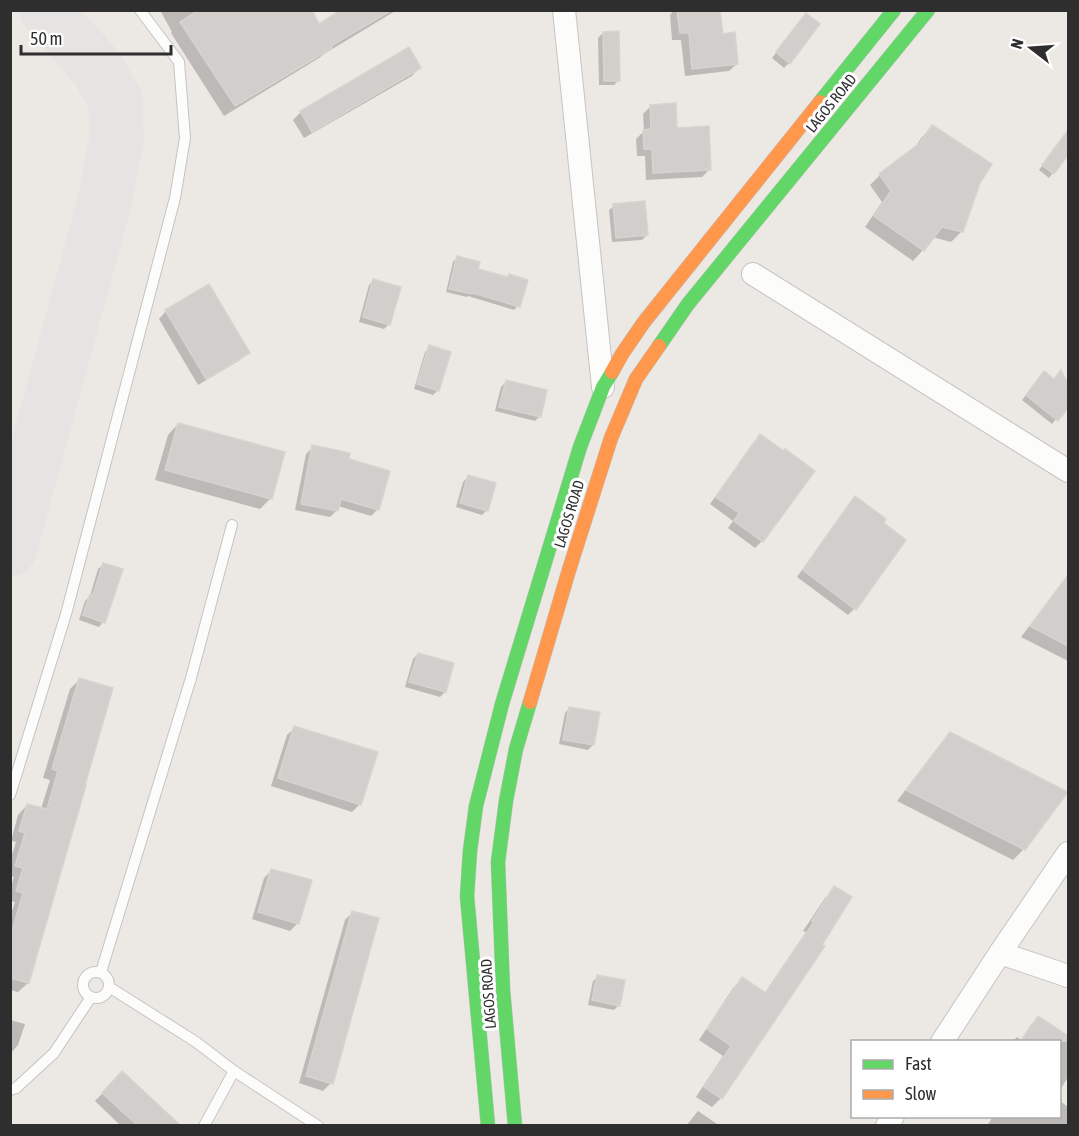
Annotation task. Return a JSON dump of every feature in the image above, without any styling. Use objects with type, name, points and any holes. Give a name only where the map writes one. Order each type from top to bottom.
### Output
[{"type":"main road","name":"LAGOS ROAD","points":[[488,1125],[467,896],[476,806],[502,704],[580,447],[603,387],[622,354],[663,297],[894,10]]},
{"type":"main road","name":"LAGOS ROAD","points":[[515,1125],[503,990],[499,907],[498,862],[506,801],[516,749],[611,438],[636,379],[688,304],[928,10]]},
{"type":"street","points":[[564,10],[603,387]]},
{"type":"street","points":[[753,274],[1068,471]]},
{"type":"street","points":[[943,1040],[1068,853]]},
{"type":"street","points":[[1000,953],[1068,976]]},
{"type":"lane","points":[[10,795],[66,614],[175,198],[184,148],[179,62],[140,10]]},
{"type":"lane","points":[[101,972],[191,678],[232,525]]},
{"type":"lane","points":[[101,972],[109,981],[109,987],[102,996],[91,997],[83,988],[83,982],[90,973],[101,972]]},
{"type":"lane","points":[[109,987],[196,1042],[234,1071],[318,1125]]},
{"type":"lane","points":[[10,1090],[16,1088],[54,1053],[91,997]]},
{"type":"lane","points":[[204,1125],[234,1071]]},
{"type":"building","points":[[199,10],[312,10],[319,24],[341,10],[392,10],[235,106],[180,22]]},
{"type":"building","points":[[677,10],[720,10],[723,34],[735,32],[738,64],[692,69],[689,33],[680,33]]},
{"type":"building","points":[[806,13],[820,24],[790,64],[776,52]]},
{"type":"building","points":[[619,31],[620,81],[604,81],[603,32]]},
{"type":"building","points":[[409,47],[421,68],[312,132],[300,111]]},
{"type":"building","points":[[676,103],[677,128],[709,126],[711,170],[653,173],[652,149],[644,149],[643,130],[651,129],[650,105]]},
{"type":"building","points":[[932,125],[992,164],[980,183],[963,232],[942,227],[924,251],[874,216],[891,191],[879,174],[920,143]]},
{"type":"building","points":[[1068,130],[1068,155],[1054,174],[1042,165]]},
{"type":"building","points":[[645,201],[648,235],[616,238],[613,204]]},
{"type":"building","points":[[457,256],[480,262],[478,269],[528,280],[520,307],[473,293],[449,289]]},
{"type":"building","points":[[373,279],[401,287],[390,325],[363,317]]},
{"type":"building","points":[[209,284],[250,353],[206,379],[165,310]]},
{"type":"building","points":[[429,345],[451,352],[439,391],[417,384]]},
{"type":"building","points":[[1061,370],[1068,384],[1068,408],[1058,421],[1026,395],[1044,371],[1054,379]]},
{"type":"building","points":[[506,380],[547,390],[541,417],[499,407]]},
{"type":"building","points":[[178,423],[285,452],[272,499],[165,470]]},
{"type":"building","points":[[760,434],[815,471],[763,542],[734,521],[739,513],[716,497]]},
{"type":"building","points":[[312,445],[350,453],[349,459],[390,471],[379,510],[341,499],[338,511],[301,504]]},
{"type":"building","points":[[468,475],[496,483],[488,511],[460,503]]},
{"type":"building","points":[[855,496],[886,519],[884,523],[906,540],[856,610],[803,570]]},
{"type":"building","points":[[103,563],[123,569],[105,623],[83,615],[90,594],[93,595]]},
{"type":"building","points":[[1068,575],[1068,646],[1030,626]]},
{"type":"building","points":[[418,653],[454,663],[446,692],[409,682]]},
{"type":"building","points":[[79,678],[113,688],[29,983],[10,978],[10,938],[23,893],[16,891],[23,868],[15,866],[25,833],[19,831],[27,804],[47,809],[58,771],[52,769]]},
{"type":"building","points":[[569,707],[600,712],[594,745],[563,740]]},
{"type":"building","points":[[294,726],[378,752],[361,805],[278,778]]},
{"type":"building","points":[[950,732],[1068,792],[1025,850],[906,790]]},
{"type":"building","points":[[271,869],[312,880],[299,924],[258,912]]},
{"type":"building","points":[[834,886],[852,897],[822,945],[825,946],[722,1099],[704,1087],[731,1046],[707,1029],[742,977],[766,993],[814,922],[812,921]]},
{"type":"building","points":[[352,911],[379,918],[333,1084],[306,1076]]},
{"type":"building","points":[[597,975],[625,980],[620,1006],[592,1000]]},
{"type":"building","points":[[1038,1016],[1068,1036],[1068,1041],[1022,1040]]},
{"type":"building","points":[[122,1071],[180,1125],[137,1125],[102,1093]]},
{"type":"taxiway","points":[[10,549],[104,204],[117,137],[115,98],[96,67],[46,10]]},
{"type":"traffic: fast","points":[[820,102],[894,10]]},
{"type":"traffic: fast","points":[[659,346],[688,304],[928,10]]},
{"type":"traffic: fast","points":[[488,1126],[467,896],[476,806],[502,704],[580,447],[603,387],[612,372]]},
{"type":"traffic: fast","points":[[515,1126],[503,990],[498,862],[516,749],[530,702]]},
{"type":"traffic: slow","points":[[612,372],[644,322],[820,102]]},
{"type":"traffic: slow","points":[[530,702],[611,438],[636,379],[659,346]]}]
